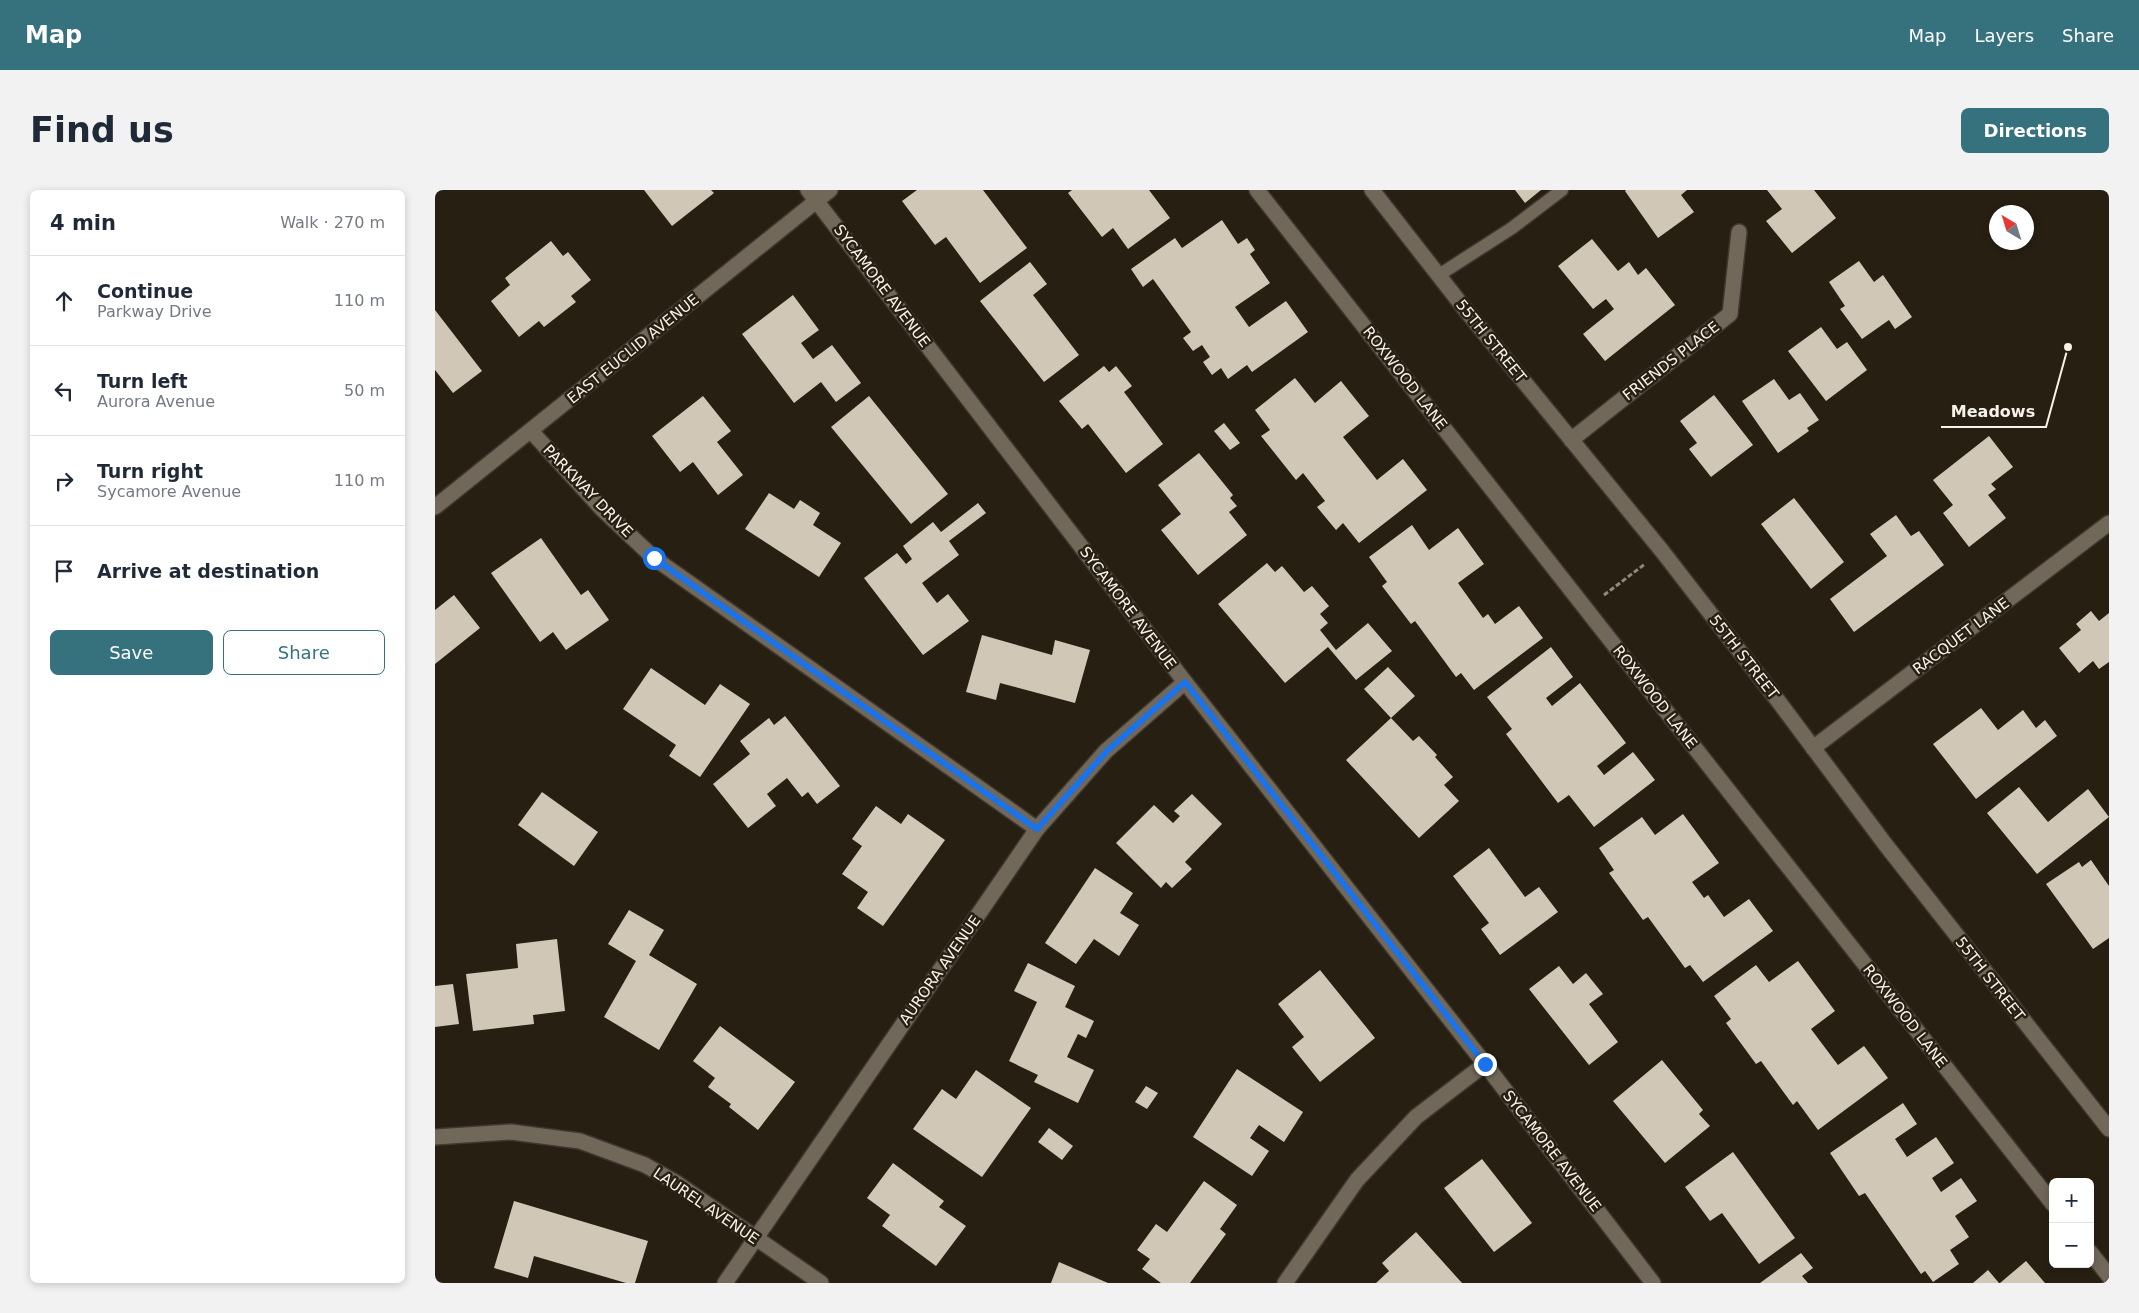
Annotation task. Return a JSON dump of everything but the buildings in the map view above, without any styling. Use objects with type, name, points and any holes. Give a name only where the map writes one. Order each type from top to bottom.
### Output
[{"type":"street","name":"EAST EUCLID AVENUE","points":[[435,507],[531,431],[812,195],[829,190]]},
{"type":"street","name":"ROXWOOD LANE","points":[[1257,190],[2049,1199]]},
{"type":"street","name":"55TH STREET","points":[[1372,190],[1662,552],[1885,844],[2109,1130]]},
{"type":"street","name":"SYCAMORE AVENUE","points":[[812,195],[1185,682],[1485,1064],[1653,1283]]},
{"type":"street","name":"FRIENDS PLACE","points":[[1571,440],[1730,314],[1739,232]]},
{"type":"street","name":"PARKWAY DRIVE","points":[[531,431],[602,509],[654,558],[1037,829]]},
{"type":"street","name":"RACQUET LANE","points":[[1813,748],[2109,523]]},
{"type":"street","name":"AURORA AVENUE","points":[[725,1283],[1037,829],[1107,751],[1185,682]]},
{"type":"street","points":[[1285,1283],[1357,1180],[1416,1117],[1485,1064]]},
{"type":"street","name":"LAUREL AVENUE","points":[[435,1137],[511,1132],[580,1141],[645,1165],[675,1182],[821,1283]]},
{"type":"street","points":[[2094,1257],[2109,1276]]},
{"type":"lane","points":[[1439,275],[1512,228],[1561,190]]},
{"type":"path","points":[[1586,609],[1662,552]]},
{"type":"place","name":"Meadows","points":[[2068,347]]},
{"type":"route","points":[[654,558],[1037,829],[1107,751],[1185,682],[1485,1064]]}]
